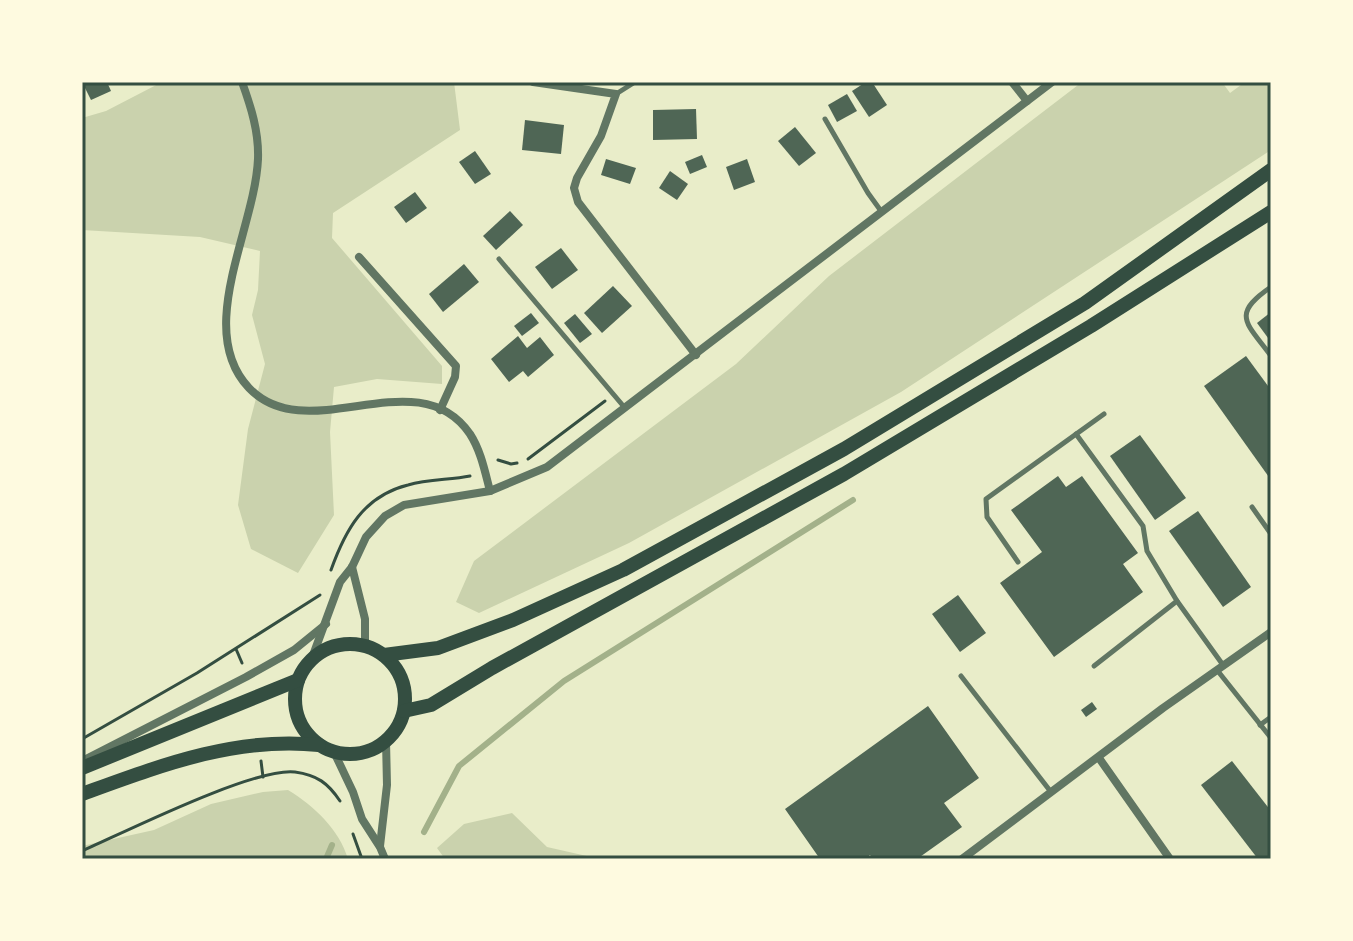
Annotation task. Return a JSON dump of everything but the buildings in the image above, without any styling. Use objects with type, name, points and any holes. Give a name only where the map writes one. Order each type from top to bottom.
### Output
[{"type":"main road","points":[[384,655],[438,648],[513,620],[623,570],[844,449],[1085,303],[1271,170]]},
{"type":"main road","points":[[404,711],[431,705],[492,668],[844,474],[1091,326],[1271,212]]},
{"type":"main road","points":[[337,645],[365,645],[384,655],[403,680],[404,711],[398,727],[386,741],[361,753],[334,752],[319,745],[310,737],[298,716],[295,692],[298,680],[312,658],[337,645]]},
{"type":"main road","points":[[82,768],[298,680]]},
{"type":"main road","points":[[82,794],[172,762],[242,746],[288,741],[319,745]]},
{"type":"street","points":[[242,82],[252,111],[258,158],[225,311],[225,340],[235,367],[250,389],[275,406],[322,410],[412,401],[440,410],[457,420],[469,433],[480,454],[490,491]]},
{"type":"street","points":[[533,82],[616,94],[601,136],[577,178],[575,193],[578,202],[696,355]]},
{"type":"street","points":[[1012,82],[1027,101]]},
{"type":"street","points":[[312,658],[340,582],[352,567],[361,545],[385,516],[404,505],[490,491],[547,467],[1052,82]]},
{"type":"street","points":[[359,257],[456,366],[455,377],[440,410]]},
{"type":"street","points":[[352,567],[365,619],[365,645]]},
{"type":"street","points":[[82,761],[294,650],[326,623]]},
{"type":"street","points":[[962,859],[1271,632]]},
{"type":"street","points":[[380,847],[386,796],[386,741]]},
{"type":"street","points":[[334,752],[362,819],[385,859]]},
{"type":"street","points":[[1099,758],[1170,859]]},
{"type":"lane","points":[[616,94],[635,82]]},
{"type":"lane","points":[[825,119],[881,211]]},
{"type":"lane","points":[[499,259],[625,408]]},
{"type":"lane","points":[[1271,287],[1249,303],[1246,315],[1247,323],[1271,356]]},
{"type":"lane","points":[[1018,562],[987,517],[986,499],[1104,414]]},
{"type":"lane","points":[[1076,434],[1143,526],[1147,551],[1177,601],[1271,738]]},
{"type":"lane","points":[[1252,507],[1271,534]]},
{"type":"lane","points":[[1094,666],[1177,601]]},
{"type":"lane","points":[[961,676],[1051,793]]},
{"type":"lane","points":[[1260,725],[1271,717]]},
{"type":"path","points":[[491,455],[503,463],[525,460],[614,394]]},
{"type":"path","points":[[327,580],[345,534],[366,506],[384,494],[407,485],[485,472],[503,463]]},
{"type":"path","points":[[82,739],[284,620],[324,592]]},
{"type":"path","points":[[82,851],[239,784],[292,772],[320,778],[333,790],[344,810]]},
{"type":"path","points":[[353,832],[362,859]]},
{"type":"green space","points":[[162,82],[454,82],[460,130],[333,213],[332,238],[442,366],[442,384],[377,379],[334,387],[330,432],[334,515],[298,573],[251,549],[238,505],[248,429],[265,364],[252,315],[258,290],[260,251],[200,237],[82,230],[82,118],[106,111]]},
{"type":"green space","points":[[1082,82],[1222,82],[1230,93],[1245,82],[1271,82],[1271,150],[901,392],[629,543],[479,613],[456,602],[474,561],[736,364],[829,276]]},
{"type":"green space","points":[[288,790],[324,819],[348,859],[82,859],[82,846],[154,830],[211,804],[263,792]]},
{"type":"green space","points":[[512,813],[547,847],[600,859],[445,859],[437,848],[464,824]]},
{"type":"waterway","points":[[424,832],[459,766],[564,681],[853,500]]},
{"type":"waterway","points":[[326,859],[332,845]]}]
